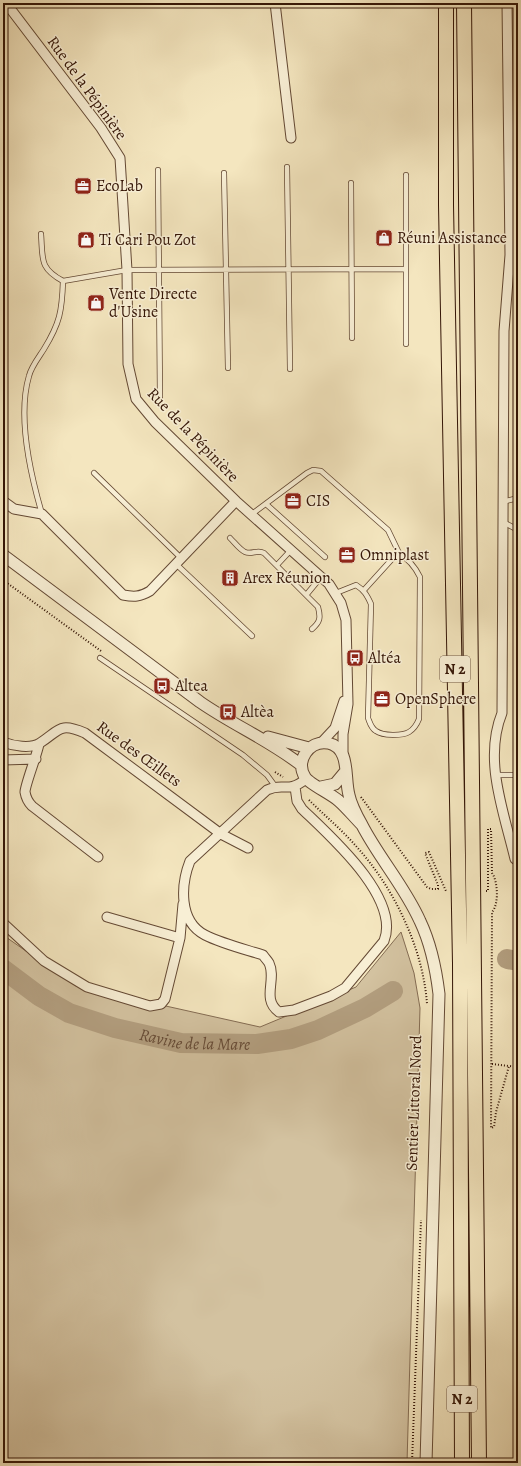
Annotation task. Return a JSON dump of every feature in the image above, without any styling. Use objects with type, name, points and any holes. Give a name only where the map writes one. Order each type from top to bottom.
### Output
[{"type":"highway","name":"N 2","points":[[446,3],[446,213],[460,963],[462,1463]]},
{"type":"highway","name":"N 2","points":[[464,3],[478,1397],[480,1463]]},
{"type":"highway","points":[[454,1463],[462,1335]]},
{"type":"street","name":"Rue de la Pépinière","points":[[6,3],[101,128],[120,158],[127,270],[128,364],[136,399],[155,422],[236,500],[321,577],[336,593],[346,620],[348,704],[343,734],[343,754]]},
{"type":"street","points":[[275,3],[291,138]]},
{"type":"street","points":[[507,3],[510,255],[504,331],[502,713],[495,733],[495,775],[515,859]]},
{"type":"street","points":[[3,501],[14,509],[42,514],[124,595],[134,597],[142,596],[150,591],[236,500]]},
{"type":"street","points":[[3,555],[200,702],[219,715],[256,734],[301,765]]},
{"type":"street","points":[[347,686],[335,728],[321,743],[309,748],[303,756],[301,765],[306,778],[312,784],[321,787],[339,801],[362,825]]},
{"type":"street","name":"Rue des Œillets","points":[[39,744],[55,730],[62,728],[75,729],[85,733],[221,834],[248,848]]},
{"type":"street","points":[[256,734],[309,748]]},
{"type":"street","points":[[3,742],[28,747],[39,744],[36,759],[25,791],[27,799],[32,806],[98,858]]},
{"type":"street","points":[[321,743],[334,745],[343,754],[346,762],[345,772],[349,795],[362,825],[420,920],[436,967],[439,994],[426,1463]]},
{"type":"street","points":[[3,760],[36,759]]},
{"type":"street","points":[[321,787],[335,784],[345,772]]},
{"type":"street","points":[[3,923],[44,961],[87,987],[150,1006],[161,1004],[165,999],[180,938],[184,877],[190,861],[267,790],[275,786],[295,787],[306,778]]},
{"type":"street","points":[[183,895],[187,912],[194,924],[204,934],[263,955],[269,964],[271,976],[269,996],[271,1003],[279,1012],[302,1007],[331,996],[345,988],[384,941],[388,932],[386,921],[377,896],[360,868],[302,809],[297,801],[295,787]]},
{"type":"street","points":[[107,917],[180,938]]},
{"type":"lane","points":[[287,168],[290,369]]},
{"type":"lane","points":[[158,170],[160,397]]},
{"type":"lane","points":[[224,173],[228,368]]},
{"type":"lane","points":[[406,175],[406,344]]},
{"type":"lane","points":[[351,184],[352,338]]},
{"type":"lane","points":[[41,234],[45,267],[51,274],[63,280],[127,270],[406,268]]},
{"type":"lane","points":[[42,514],[32,475],[24,417],[25,395],[29,374],[55,332],[60,318],[63,280]]},
{"type":"lane","points":[[252,514],[313,470],[321,471],[388,530],[400,555],[405,558],[417,572],[421,586],[419,719],[416,726],[410,732],[402,734],[381,734],[375,731],[370,725],[368,718],[371,604],[364,590],[356,585],[336,593]]},
{"type":"lane","points":[[94,473],[252,636]]},
{"type":"lane","points":[[502,502],[518,498]]},
{"type":"lane","points":[[266,504],[325,558]]},
{"type":"lane","points":[[502,522],[518,530]]},
{"type":"lane","points":[[230,538],[244,551],[261,551],[278,565],[307,594],[318,607],[320,615],[319,622],[312,629]]},
{"type":"lane","points":[[278,565],[291,550]]},
{"type":"lane","points":[[364,590],[392,558],[400,555]]},
{"type":"lane","points":[[307,594],[321,577]]},
{"type":"lane","points":[[100,658],[243,754],[267,775],[275,786]]},
{"type":"lane","points":[[495,775],[518,775]]},
{"type":"path","points":[[295,787],[355,845],[373,868],[396,903],[407,925],[418,953],[424,979],[427,1009]]},
{"type":"path","points":[[349,795],[358,793],[427,887],[431,889],[438,889],[438,885],[425,853],[428,852],[446,891]]},
{"type":"path","points":[[486,891],[488,891],[488,829],[491,829],[492,873],[496,878],[496,908],[492,912],[491,1128],[494,1127],[496,1112],[509,1066]]},
{"type":"path","points":[[492,1064],[518,1067]]},
{"type":"path","points":[[412,1463],[421,1218]]},
{"type":"shaded area","points":[[401,932],[414,973],[420,1008],[407,1463],[3,1463],[3,935],[76,986],[260,1027],[356,987]]},
{"type":"waterway","name":"Ravine de la Mare","points":[[507,959],[518,961]]},
{"type":"waterway","name":"Ravine de la Mare","points":[[3,969],[39,996],[69,1013],[115,1028],[181,1043],[257,1044],[291,1039],[318,1030],[365,1008],[393,991]]},
{"type":"place","name":"EcoLab","points":[[83,186]]},
{"type":"place","name":"Réuni Assistance","points":[[384,238]]},
{"type":"place","name":"Ti Cari Pou Zot","points":[[86,240]]},
{"type":"place","name":"Vente Directe d'Usine","points":[[96,303]]},
{"type":"place","name":"CIS","points":[[293,501]]},
{"type":"place","name":"Omniplast","points":[[347,555]]},
{"type":"place","name":"Arex Réunion","points":[[230,578]]},
{"type":"place","name":"Altéa","points":[[355,658]]},
{"type":"place","name":"Altea","points":[[162,686]]},
{"type":"place","name":"OpenSphere","points":[[382,699]]},
{"type":"place","name":"Altèa","points":[[228,712]]}]
